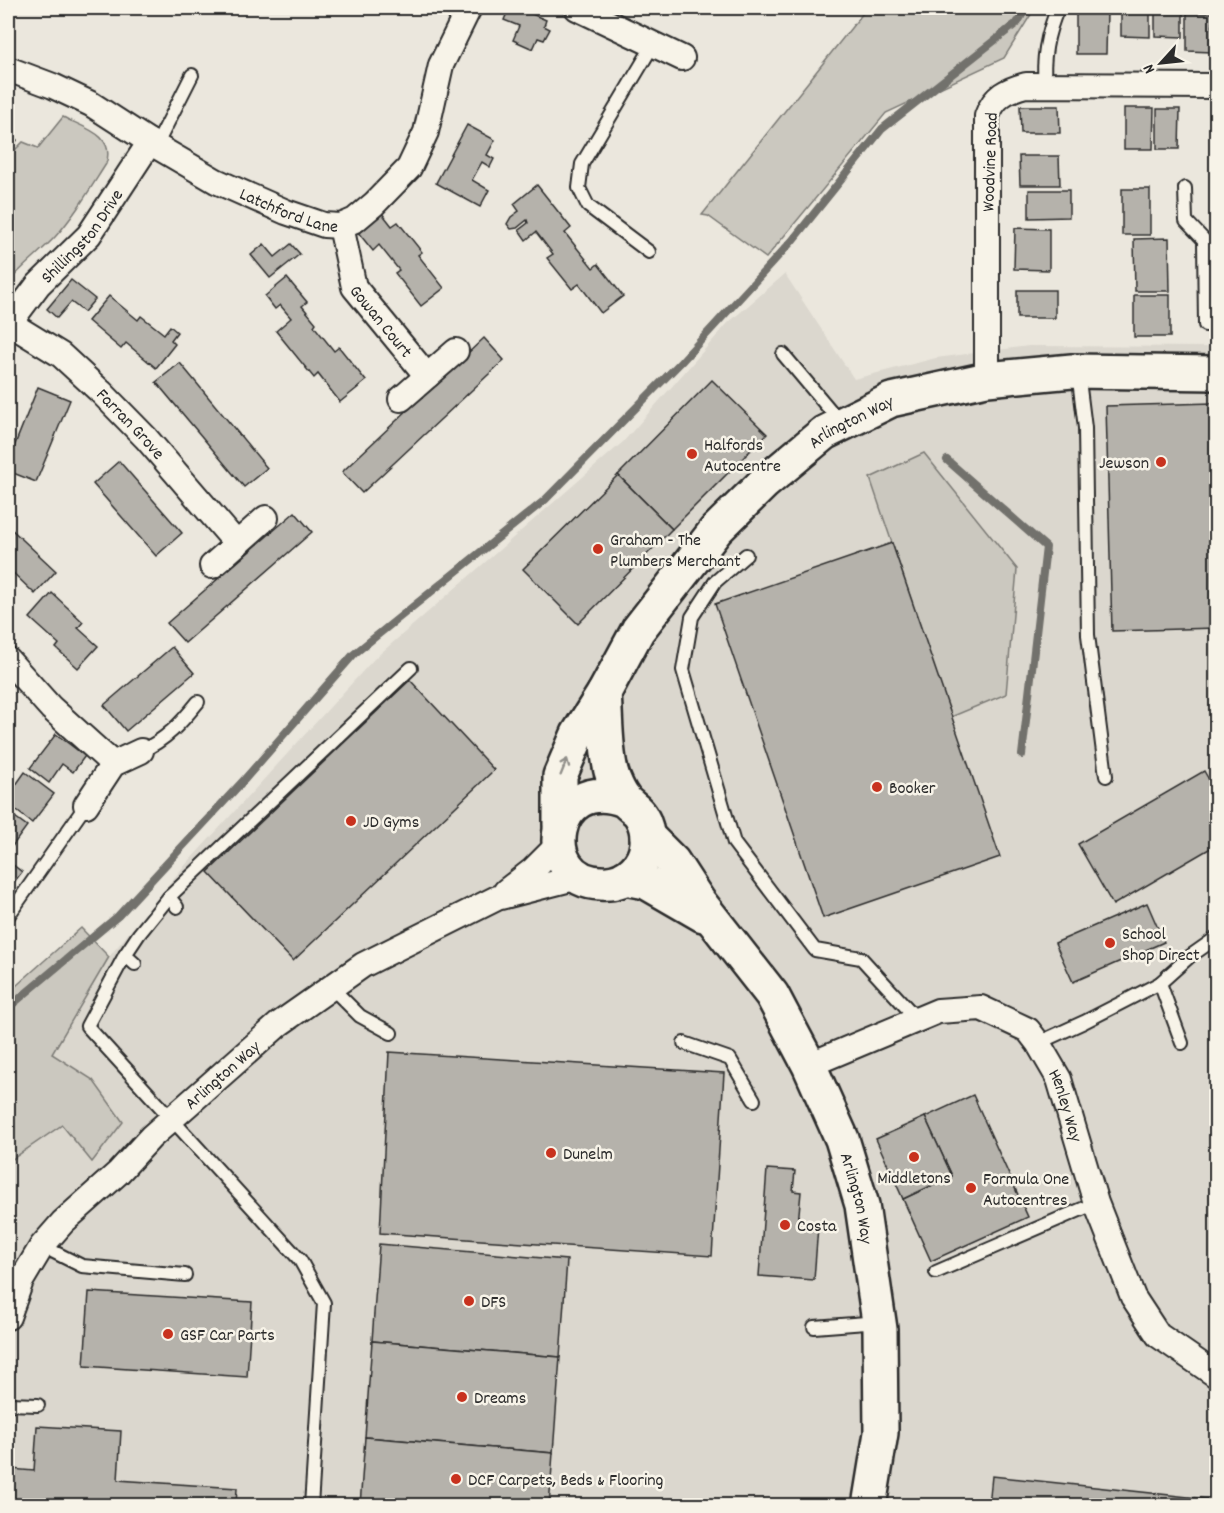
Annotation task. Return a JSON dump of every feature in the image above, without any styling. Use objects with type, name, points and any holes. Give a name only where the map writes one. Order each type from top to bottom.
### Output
[{"type":"street","name":"Latchford Lane","points":[[8,69],[53,86],[91,104],[216,181],[324,225],[341,226],[354,220],[374,204],[409,168],[426,132],[441,65],[469,8]]},
{"type":"street","points":[[577,8],[682,58]]},
{"type":"street","name":"Woodvine Road","points":[[987,379],[987,116],[991,104],[1000,95],[1026,85],[1216,86]]},
{"type":"street","name":"Shillingston Drive","points":[[8,324],[38,285],[89,235],[153,144]]},
{"type":"street","name":"Gowan Court","points":[[341,226],[354,287],[427,376]]},
{"type":"street","name":"Farran Grove","points":[[8,324],[61,355],[101,392],[146,438],[237,543]]},
{"type":"street","points":[[402,399],[456,351]]},
{"type":"street","name":"Arlington Way","points":[[717,925],[646,882],[625,878],[610,884],[594,883],[579,877],[561,857],[559,835],[560,776],[578,734],[604,693],[638,630],[716,530],[764,483],[824,433],[891,400],[987,379],[1078,371],[1216,373]]},
{"type":"street","points":[[212,566],[266,518]]},
{"type":"street","points":[[8,660],[51,708],[113,764]]},
{"type":"street","name":"Arlington Way","points":[[604,693],[611,772],[624,800]]},
{"type":"street","points":[[86,805],[113,764],[141,752]]},
{"type":"street","name":"Arlington Way","points":[[8,1317],[21,1281],[42,1246],[63,1222],[118,1173],[151,1137],[279,1024],[363,964],[497,898],[533,870],[559,835],[568,811],[579,800],[594,795],[610,794],[624,800],[641,815],[647,836],[672,862],[699,902],[772,995],[809,1065],[842,1139],[862,1205],[880,1322],[881,1433],[869,1506]]},
{"type":"street","points":[[625,878],[642,860],[647,836]]},
{"type":"street","name":"Arlington Way","points":[[497,898],[579,877]]},
{"type":"street","name":"Henley Way","points":[[809,1065],[938,1011],[981,1008],[1028,1030],[1059,1078],[1096,1203],[1133,1297],[1158,1335],[1216,1375]]},
{"type":"lane","points":[[1045,85],[1043,62],[1052,22],[1058,8]]},
{"type":"lane","points":[[649,252],[588,206],[579,188],[582,164],[653,45]]},
{"type":"lane","points":[[153,144],[192,75]]},
{"type":"lane","points":[[1185,188],[1186,221],[1204,240],[1205,325],[1216,325]]},
{"type":"lane","points":[[783,354],[842,424]]},
{"type":"lane","points":[[1078,371],[1085,428],[1088,634],[1106,776]]},
{"type":"lane","points":[[746,555],[715,582],[692,617],[683,669],[734,843],[815,950],[861,958],[917,1019]]},
{"type":"lane","points":[[311,1506],[324,1303],[300,1260],[87,1026],[125,955],[139,934],[411,668]]},
{"type":"lane","points":[[141,752],[174,730],[198,702]]},
{"type":"lane","points":[[8,916],[86,805]]},
{"type":"lane","points":[[1038,1043],[1160,983],[1189,957],[1216,938]]},
{"type":"lane","points":[[125,955],[135,964]]},
{"type":"lane","points":[[1160,983],[1182,1043]]},
{"type":"lane","points":[[331,987],[360,1016],[391,1033]]},
{"type":"lane","points":[[684,1043],[730,1059],[754,1100]]},
{"type":"lane","points":[[936,1272],[1096,1203]]},
{"type":"lane","points":[[42,1246],[82,1266],[185,1275]]},
{"type":"lane","points":[[814,1327],[880,1322]]},
{"type":"lane","points":[[8,1404],[38,1405]]},
{"type":"shaded area","points":[[867,8],[1035,8],[1004,58],[886,113],[766,258],[708,216],[702,215]]},
{"type":"shaded area","points":[[63,117],[88,129],[102,139],[108,154],[106,164],[62,229],[8,283],[8,157],[23,142],[38,148]]},
{"type":"shaded area","points":[[785,274],[854,379],[936,358],[1029,346],[1216,347],[1216,1505],[8,1506],[8,1162],[62,1125],[93,1080],[52,1054],[109,957],[179,872],[374,659],[623,442],[728,323]]},
{"type":"shaded area","points":[[924,453],[1017,569],[1006,694],[951,717],[870,478]]},
{"type":"shaded area","points":[[81,928],[109,957],[52,1054],[93,1080],[123,1122],[92,1162],[62,1125],[8,1162],[8,993]]},
{"type":"building","points":[[509,8],[518,8],[546,20],[544,26],[550,29],[544,40],[538,38],[533,49],[513,40],[519,26],[504,20]]},
{"type":"building","points":[[1121,8],[1150,8],[1150,37],[1121,36]]},
{"type":"building","points":[[1155,8],[1183,8],[1183,37],[1155,36]]},
{"type":"building","points":[[1076,11],[1107,11],[1106,54],[1076,54]]},
{"type":"building","points":[[1187,13],[1213,13],[1212,52],[1187,51]]},
{"type":"building","points":[[1020,106],[1059,106],[1060,133],[1021,133]]},
{"type":"building","points":[[1124,108],[1154,108],[1153,149],[1124,149]]},
{"type":"building","points":[[1157,109],[1180,109],[1179,149],[1157,149]]},
{"type":"building","points":[[467,125],[495,140],[487,155],[494,159],[490,167],[482,162],[472,180],[489,190],[480,207],[436,183]]},
{"type":"building","points":[[8,132],[17,140],[8,153]]},
{"type":"building","points":[[1019,156],[1059,156],[1060,185],[1020,185]]},
{"type":"building","points":[[537,185],[571,228],[565,233],[593,268],[598,264],[623,296],[601,313],[579,284],[572,289],[547,258],[553,254],[536,232],[526,240],[519,230],[528,223],[527,220],[517,228],[511,229],[507,224],[511,217],[519,211],[514,204]]},
{"type":"building","points":[[1122,189],[1150,189],[1150,235],[1122,235]]},
{"type":"building","points":[[1029,190],[1069,190],[1069,217],[1029,218]]},
{"type":"building","points":[[381,212],[392,226],[398,222],[422,252],[418,255],[444,288],[421,306],[395,273],[399,270],[379,245],[373,251],[357,231]]},
{"type":"building","points":[[1015,228],[1049,229],[1049,270],[1014,269]]},
{"type":"building","points":[[1169,238],[1170,291],[1135,291],[1134,239]]},
{"type":"building","points":[[264,244],[275,257],[291,244],[300,254],[270,278],[251,255]]},
{"type":"building","points":[[287,278],[307,302],[302,306],[316,323],[314,326],[334,351],[339,347],[366,381],[340,402],[318,374],[314,378],[276,331],[291,318],[280,305],[275,309],[265,296]]},
{"type":"building","points":[[71,280],[95,299],[84,312],[71,302],[57,318],[47,309]]},
{"type":"building","points":[[1017,290],[1055,290],[1055,318],[1017,318]]},
{"type":"building","points":[[1134,295],[1170,295],[1170,337],[1134,337]]},
{"type":"building","points":[[109,296],[138,320],[141,316],[164,334],[170,326],[177,332],[171,340],[175,344],[156,368],[126,343],[121,349],[88,321]]},
{"type":"building","points":[[484,338],[504,360],[362,493],[342,472]]},
{"type":"building","points":[[180,363],[267,468],[244,487],[156,382]]},
{"type":"building","name":"Halfords Autocentre","points":[[712,380],[767,434],[672,529],[618,475]]},
{"type":"building","points":[[38,387],[70,400],[36,482],[8,471],[8,462]]},
{"type":"building","name":"Jewson","points":[[1213,403],[1216,628],[1112,631],[1106,406]]},
{"type":"building","points":[[119,461],[182,533],[156,556],[93,484]]},
{"type":"building","name":"Graham - The Plumbers Merchant","points":[[618,475],[672,529],[578,624],[523,569]]},
{"type":"building","points":[[295,512],[312,532],[185,643],[167,623]]},
{"type":"building","points":[[8,526],[56,571],[35,594],[8,568]]},
{"type":"building","name":"Booker","points":[[892,543],[1000,857],[823,918],[715,604]]},
{"type":"building","points":[[52,593],[83,622],[78,628],[98,646],[78,668],[56,648],[59,644],[30,618]]},
{"type":"building","points":[[172,647],[194,673],[126,731],[104,705]]},
{"type":"building","name":"JD Gyms","points":[[410,680],[494,770],[293,961],[208,872]]},
{"type":"building","points":[[56,734],[85,756],[73,772],[62,764],[49,783],[30,768]]},
{"type":"building","points":[[1204,771],[1216,792],[1216,845],[1113,905],[1078,844]]},
{"type":"building","points":[[25,772],[54,794],[32,823],[8,804],[8,796]]},
{"type":"building","points":[[8,812],[27,826],[8,852]]},
{"type":"building","points":[[8,861],[22,872],[11,886],[8,884]]},
{"type":"building","name":"School Shop Direct","points":[[1147,903],[1164,942],[1073,982],[1055,943]]},
{"type":"building","name":"Dunelm","points":[[389,1052],[724,1073],[712,1256],[380,1233]]},
{"type":"building","name":"Formula One Autocentres","points":[[973,1095],[1028,1217],[931,1261],[903,1199],[952,1176],[925,1117]]},
{"type":"building","name":"Middletons","points":[[925,1117],[952,1176],[903,1199],[876,1139]]},
{"type":"building","name":"Costa","points":[[767,1169],[795,1171],[793,1191],[801,1192],[798,1224],[818,1226],[814,1280],[759,1276]]},
{"type":"building","name":"DFS","points":[[379,1244],[567,1260],[560,1357],[372,1341]]},
{"type":"building","name":"GSF Car Parts","points":[[89,1292],[252,1302],[247,1377],[84,1366]]},
{"type":"building","name":"Dreams","points":[[372,1341],[560,1357],[553,1453],[365,1437]]},
{"type":"building","points":[[37,1426],[121,1431],[118,1480],[237,1488],[236,1506],[8,1506],[11,1469],[34,1471]]},
{"type":"building","name":"DCF Carpets, Beds & Flooring","points":[[365,1437],[553,1453],[549,1506],[360,1506]]},
{"type":"building","points":[[992,1476],[1216,1500],[1216,1506],[989,1506]]},
{"type":"waterway","points":[[8,1008],[118,916],[244,780],[354,654],[545,500],[681,362],[792,241],[882,129],[1018,22],[1026,8]]},
{"type":"waterway","points":[[947,460],[1046,547],[1022,755]]},
{"type":"place","name":"Halfords Autocentre","points":[[692,454]]},
{"type":"place","name":"Jewson","points":[[1161,462]]},
{"type":"place","name":"Graham - The Plumbers Merchant","points":[[598,549]]},
{"type":"place","name":"Booker","points":[[877,787]]},
{"type":"place","name":"JD Gyms","points":[[351,821]]},
{"type":"place","name":"School Shop Direct","points":[[1110,943]]},
{"type":"place","name":"Dunelm","points":[[551,1153]]},
{"type":"place","name":"Middletons","points":[[914,1157]]},
{"type":"place","name":"Formula One Autocentres","points":[[971,1188]]},
{"type":"place","name":"Costa","points":[[785,1225]]},
{"type":"place","name":"DFS","points":[[469,1301]]},
{"type":"place","name":"GSF Car Parts","points":[[168,1334]]},
{"type":"place","name":"Dreams","points":[[462,1397]]},
{"type":"place","name":"DCF Carpets, Beds & Flooring","points":[[456,1479]]}]
